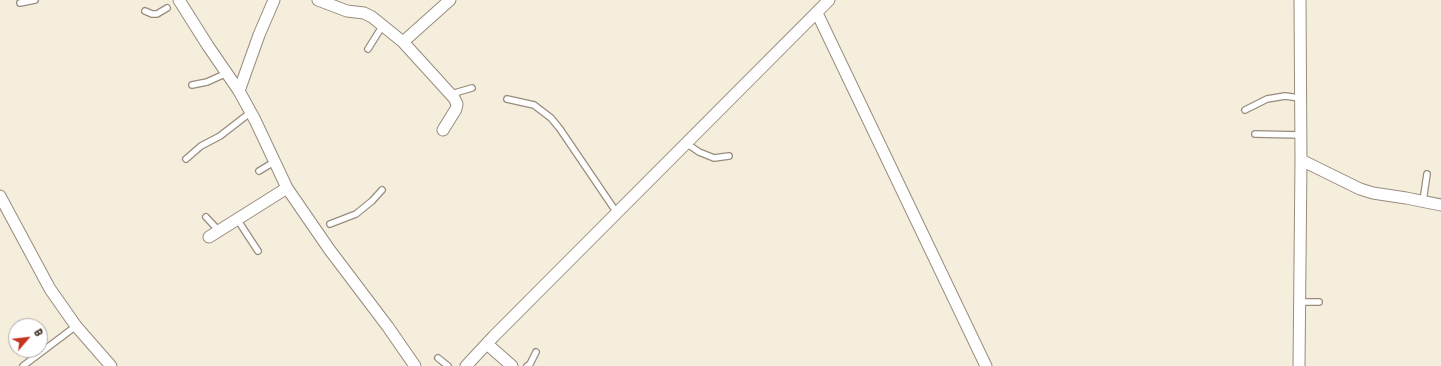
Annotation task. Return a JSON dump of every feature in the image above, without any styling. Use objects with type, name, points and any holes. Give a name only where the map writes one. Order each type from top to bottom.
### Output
[{"type":"street","points":[[239,91],[259,34],[274,0]]},
{"type":"street","points":[[318,0],[347,11],[364,13],[383,25],[403,42],[451,94],[457,104],[456,109],[443,130]]},
{"type":"street","points":[[403,42],[450,0]]},
{"type":"street","points":[[1299,366],[1301,160],[1300,0]]},
{"type":"street","points":[[176,1],[239,91],[251,112],[287,188],[319,229],[415,366]]},
{"type":"street","points":[[466,366],[486,344],[822,5],[986,366]]},
{"type":"street","points":[[1301,160],[1360,189],[1373,193],[1441,205]]},
{"type":"street","points":[[209,237],[287,188]]},
{"type":"street","points":[[0,196],[50,289],[76,326],[111,366]]},
{"type":"street","points":[[486,344],[512,366]]},
{"type":"lane","points":[[20,3],[35,0]]},
{"type":"lane","points":[[145,11],[152,14],[157,14],[167,8]]},
{"type":"lane","points":[[368,49],[383,25]]},
{"type":"lane","points":[[192,85],[207,82],[227,72]]},
{"type":"lane","points":[[451,94],[472,88]]},
{"type":"lane","points":[[1245,110],[1267,99],[1285,96],[1300,98]]},
{"type":"lane","points":[[508,99],[534,105],[551,118],[617,213]]},
{"type":"lane","points":[[186,159],[201,146],[220,136],[251,112]]},
{"type":"lane","points":[[1255,134],[1301,135]]},
{"type":"lane","points":[[686,143],[699,152],[714,158],[729,156]]},
{"type":"lane","points":[[258,171],[274,162]]},
{"type":"lane","points":[[1423,201],[1427,174]]},
{"type":"lane","points":[[330,224],[356,214],[372,201],[382,190]]},
{"type":"lane","points":[[206,217],[219,231]]},
{"type":"lane","points":[[237,219],[258,250]]},
{"type":"lane","points":[[1299,302],[1319,302]]},
{"type":"lane","points":[[23,366],[76,326]]},
{"type":"lane","points":[[527,366],[530,364],[536,352]]},
{"type":"lane","points":[[438,358],[448,366]]}]
